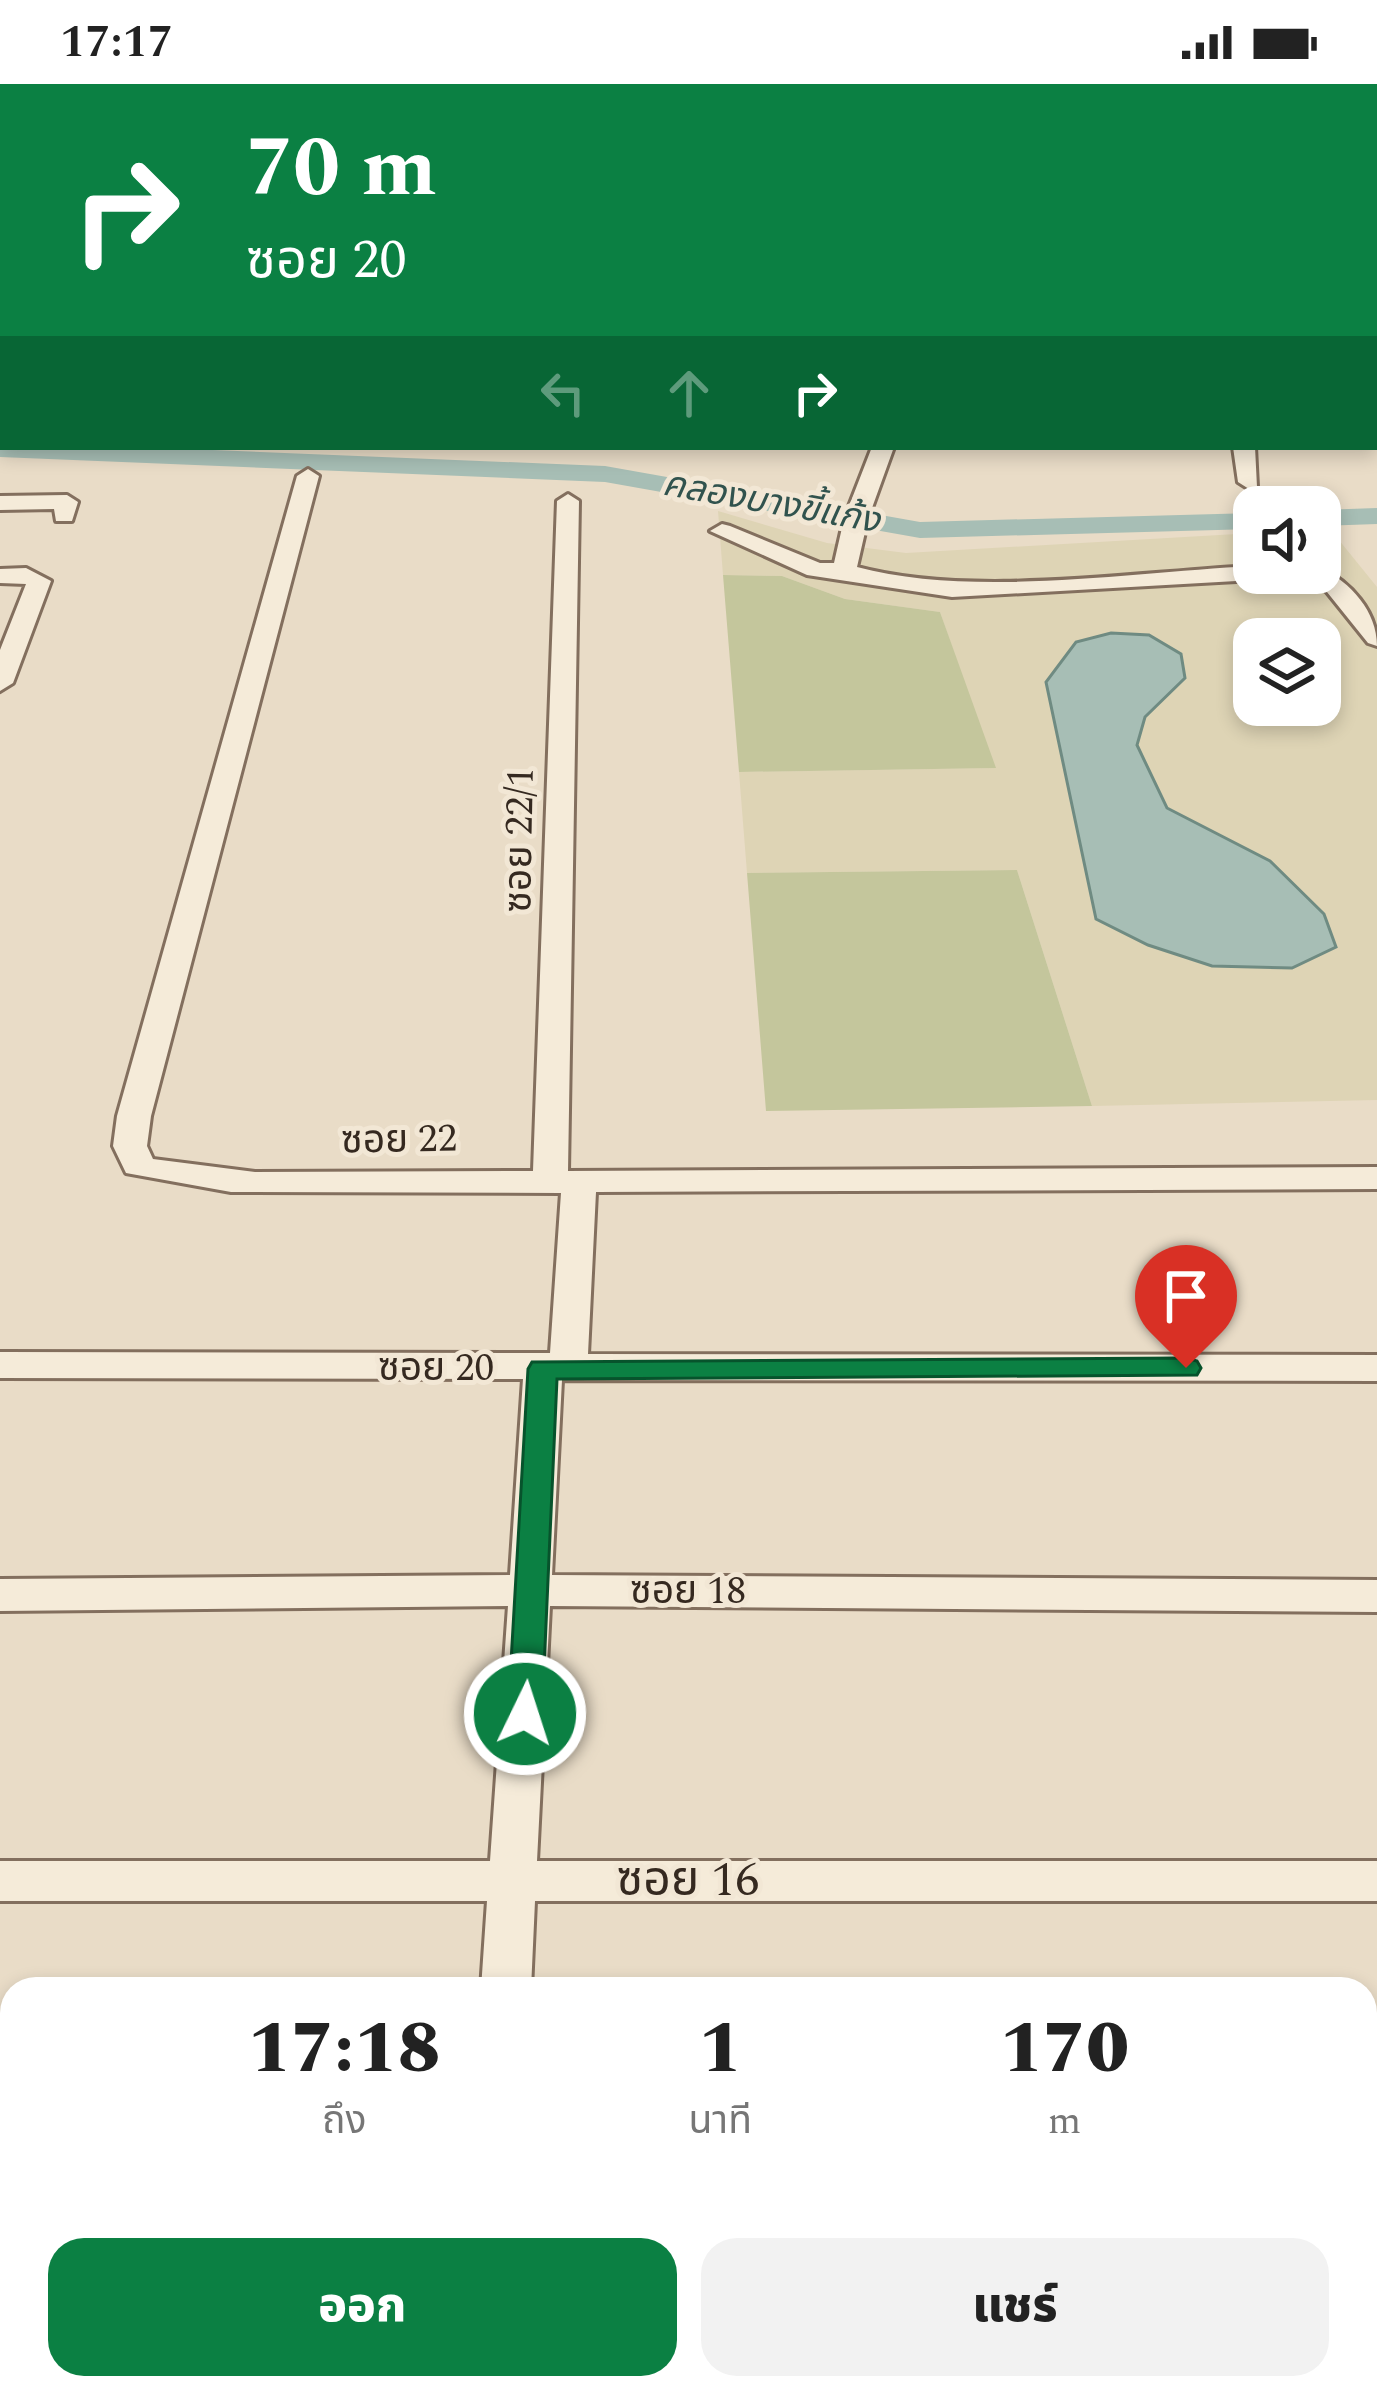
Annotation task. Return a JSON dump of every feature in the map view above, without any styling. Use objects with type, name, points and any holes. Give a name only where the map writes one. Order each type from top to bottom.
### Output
[{"type":"street","points":[[844,571],[882,450]]},
{"type":"street","points":[[1244,450],[1249,482]]},
{"type":"street","name":"ซอย 22","points":[[308,476],[140,1093],[130,1146],[138,1166],[166,1175],[222,1181],[1377,1178]]},
{"type":"street","name":"ซอย 22/1","points":[[507,1977],[533,1590],[555,1369],[565,1181],[568,501]]},
{"type":"street","points":[[0,503],[68,502],[64,516]]},
{"type":"street","points":[[722,531],[816,570],[952,590],[1233,574]]},
{"type":"street","points":[[0,576],[26,575],[39,581],[0,683]]},
{"type":"street","points":[[1341,592],[1377,638]]},
{"type":"street","name":"ซอย 20","points":[[0,1365],[1377,1367]]},
{"type":"street","name":"ซอย 18","points":[[0,1595],[533,1590],[1377,1596]]},
{"type":"street","name":"ซอย 16","points":[[0,1881],[1377,1881]]},
{"type":"shaded area","points":[[718,511],[827,543],[906,553],[1233,534],[1233,594],[1341,594],[1341,543],[1377,587],[1377,1100],[1092,1106],[1017,870],[747,873],[739,772],[994,768],[940,612],[845,599],[782,576],[723,575]],"holes":[[[1184,678],[1145,717],[1137,746],[1167,808],[1270,861],[1212,966],[1148,945],[1096,919],[1046,682]]]},
{"type":"shaded area","points":[[1111,633],[1149,635],[1181,654],[1185,678],[1145,717],[1137,745],[1167,808],[1270,861],[1324,914],[1336,947],[1292,968],[1212,966],[1148,945],[1096,919],[1046,682],[1076,642]]},
{"type":"green space","points":[[723,575],[782,576],[845,599],[940,612],[996,768],[739,772]]},
{"type":"green space","points":[[1017,870],[1092,1106],[766,1111],[747,873]]},
{"type":"waterway","name":"คลองบางขี้แก้ง","points":[[24,450],[605,474],[920,530],[1233,522]]},
{"type":"waterway","name":"คลองบางขี้แก้ง","points":[[1341,517],[1377,516]]},
{"type":"route","points":[[525,1714],[543,1369],[1186,1368]]}]
